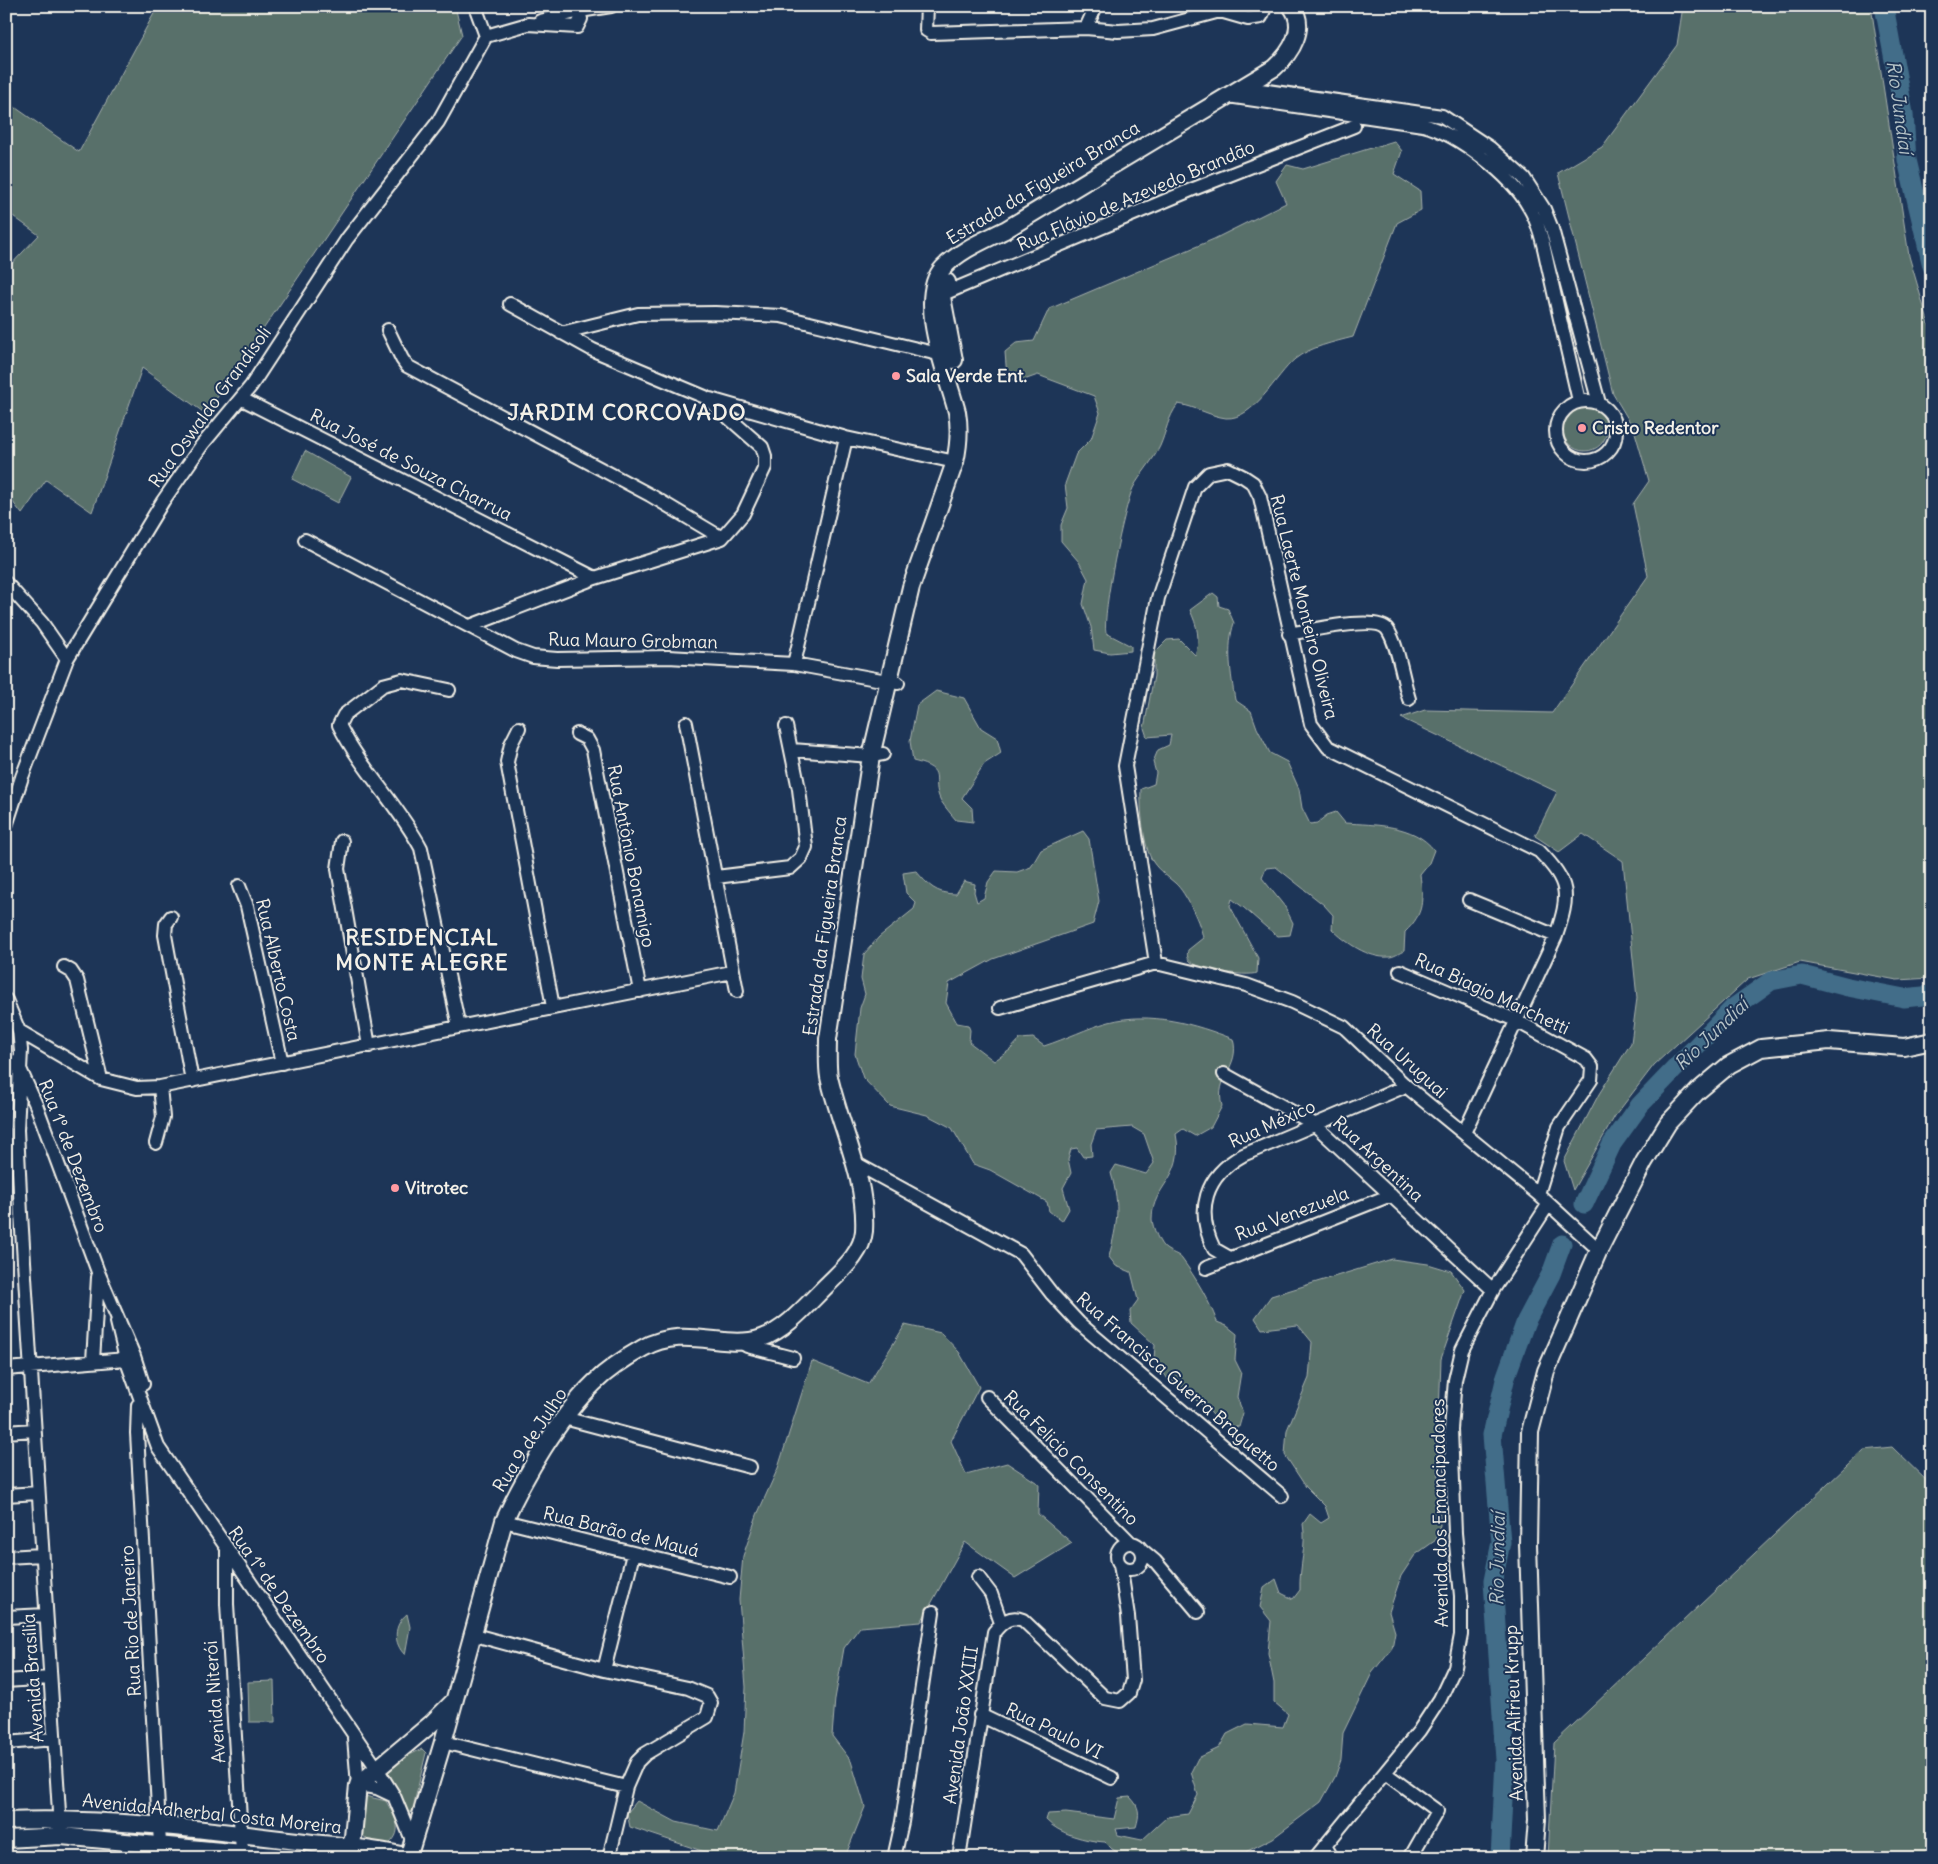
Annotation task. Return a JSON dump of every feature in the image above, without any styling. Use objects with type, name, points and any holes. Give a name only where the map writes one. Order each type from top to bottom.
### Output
[{"type":"main road","name":"Estrada da Figueira Branca","points":[[739,1341],[761,1338],[781,1328],[845,1267],[857,1251],[864,1233],[863,1210],[855,1163],[829,1075],[828,1039],[855,858],[893,683],[911,587],[955,462],[960,428],[932,316],[937,297],[936,280],[942,270],[959,254],[1274,68],[1285,58],[1294,43],[1298,22],[1296,13],[1291,6]]},
{"type":"main road","points":[[893,683],[922,584],[963,463],[968,434],[966,405],[937,297]]},
{"type":"main road","name":"Avenida Alfrieu Krupp","points":[[1534,1858],[1537,1820],[1528,1544],[1530,1432],[1546,1371],[1599,1250],[1644,1162],[1668,1123],[1698,1092],[1729,1065],[1761,1048],[1803,1043],[1829,1041],[1904,1047],[1932,1041]]},
{"type":"main road","name":"Rua 9 de Julho","points":[[410,1857],[412,1840],[443,1742],[471,1634],[504,1521],[513,1500],[564,1418],[595,1382],[644,1348],[668,1338],[680,1337],[739,1341]]},
{"type":"main road","points":[[352,1853],[358,1785],[376,1767],[454,1701]]},
{"type":"main road","points":[[409,1741],[430,1739],[443,1742]]},
{"type":"main road","name":"Avenida Adherbal Costa Moreira","points":[[6,1822],[60,1819],[242,1834],[352,1853],[410,1857]]},
{"type":"main road","name":"Avenida Adherbal Costa Moreira","points":[[6,1839],[61,1836],[297,1858]]},
{"type":"street","points":[[474,6],[486,36],[579,8],[612,6]]},
{"type":"street","points":[[927,6],[926,30],[931,33],[1086,28],[1118,31],[1153,29],[1220,11],[1248,19],[1261,18],[1263,6]]},
{"type":"street","points":[[1086,28],[1096,6]]},
{"type":"street","points":[[528,24],[577,26],[581,19],[579,8]]},
{"type":"street","name":"Rua Oswaldo Grandisoli","points":[[6,826],[22,777],[67,659],[163,500],[202,445],[242,399],[347,240],[438,122],[486,36]]},
{"type":"street","points":[[1234,92],[1440,129],[1485,152],[1529,207],[1540,235],[1579,401]]},
{"type":"street","points":[[1234,92],[1442,116],[1485,152],[1524,178],[1544,209],[1552,229],[1599,403],[1612,416],[1616,434],[1608,451],[1601,456],[1583,460],[1566,453],[1557,437],[1559,419],[1564,411],[1579,401],[1599,403]]},
{"type":"street","name":"Rua Flávio de Azevedo Brandão","points":[[937,297],[1191,190],[1354,126]]},
{"type":"street","points":[[510,304],[593,350],[705,397],[846,438],[955,462]]},
{"type":"street","points":[[561,333],[638,314],[715,313],[781,316],[942,355]]},
{"type":"street","points":[[388,330],[407,366],[650,495],[722,538]]},
{"type":"street","points":[[470,626],[595,578],[722,538],[743,514],[765,467],[765,456],[762,447],[705,397]]},
{"type":"street","name":"Rua José de Souza Charrua","points":[[242,399],[595,578]]},
{"type":"street","points":[[794,664],[846,438]]},
{"type":"street","name":"Rua Laerte Monteiro Oliveira","points":[[1156,963],[1125,766],[1158,598],[1195,488],[1209,473],[1228,469],[1253,483],[1260,497],[1311,724],[1328,747],[1539,851],[1556,868],[1565,884],[1565,902],[1556,936],[1515,1020],[1464,1133]]},
{"type":"street","name":"Rua Mauro Grobman","points":[[305,540],[516,651],[533,657],[557,659],[668,657],[794,664],[893,683]]},
{"type":"street","points":[[565,562],[573,586]]},
{"type":"street","points":[[6,583],[42,623],[67,659]]},
{"type":"street","points":[[1290,634],[1371,622],[1385,627],[1392,637],[1408,699]]},
{"type":"street","points":[[449,690],[402,680],[383,685],[344,715],[339,725],[348,742],[412,831],[422,848],[459,1027]]},
{"type":"street","points":[[686,723],[737,991]]},
{"type":"street","points":[[716,877],[790,868],[801,858],[806,846],[792,750],[786,726]]},
{"type":"street","points":[[519,728],[507,762],[553,1007]]},
{"type":"street","name":"Rua Antônio Bonamigo","points":[[577,734],[587,740],[593,750],[640,991]]},
{"type":"street","points":[[792,750],[877,755]]},
{"type":"street","points":[[342,841],[338,869],[368,1046]]},
{"type":"street","name":"Rua Alberto Costa","points":[[239,886],[247,906],[282,1063]]},
{"type":"street","points":[[1469,900],[1556,936]]},
{"type":"street","points":[[171,917],[166,924],[165,936],[192,1081]]},
{"type":"street","points":[[1000,1008],[1156,963]]},
{"type":"street","name":"Rua Uruguai","points":[[1156,963],[1246,986],[1292,1002],[1344,1028],[1406,1086],[1538,1194],[1599,1250]]},
{"type":"street","points":[[64,967],[72,971],[77,980],[101,1079]]},
{"type":"street","name":"Rua Biagio Marchetti","points":[[1400,971],[1515,1020],[1586,1059],[1592,1067],[1591,1080],[1560,1126],[1538,1194]]},
{"type":"street","points":[[19,1031],[101,1079],[137,1088],[160,1087],[732,972]]},
{"type":"street","name":"Rua 1º de Dezembro","points":[[6,1000],[19,1031],[20,1070],[43,1121],[98,1272],[134,1356],[141,1390],[158,1448],[324,1690],[354,1738],[376,1767],[394,1796],[412,1840]]},
{"type":"street","points":[[6,1056],[20,1070]]},
{"type":"street","name":"Avenida Brasília","points":[[20,1070],[17,1130],[34,1430],[61,1836]]},
{"type":"street","name":"Rua Argentina","points":[[1224,1074],[1314,1124],[1493,1290]]},
{"type":"street","name":"Rua México","points":[[1228,1258],[1214,1249],[1210,1241],[1204,1215],[1204,1201],[1208,1191],[1231,1162],[1314,1124],[1406,1086]]},
{"type":"street","points":[[156,1143],[163,1117],[160,1087]]},
{"type":"street","points":[[6,1143],[17,1130]]},
{"type":"street","name":"Rua Francisca Guerra Braguetto","points":[[855,1163],[1021,1254],[1052,1294],[1080,1323],[1282,1496]]},
{"type":"street","points":[[6,1176],[20,1177]]},
{"type":"street","name":"Rua Venezuela","points":[[1206,1268],[1391,1195]]},
{"type":"street","name":"Avenida dos Emancipadores","points":[[1315,1858],[1419,1732],[1440,1699],[1455,1668],[1461,1635],[1461,1606],[1455,1534],[1451,1429],[1455,1380],[1462,1350],[1493,1290],[1548,1205]]},
{"type":"street","points":[[93,1361],[98,1272]]},
{"type":"street","name":"Rua 1º de Dezembro","points":[[118,1322],[126,1359]]},
{"type":"street","name":"Rua 9 de Julho","points":[[739,1341],[747,1346],[793,1358]]},
{"type":"street","points":[[6,1369],[126,1359],[141,1390]]},
{"type":"street","name":"Rua Rio de Janeiro","points":[[141,1390],[138,1443],[160,1844]]},
{"type":"street","name":"Rua Felicio Consentino","points":[[987,1397],[1132,1543]]},
{"type":"street","points":[[564,1418],[750,1467]]},
{"type":"street","points":[[6,1432],[34,1430]]},
{"type":"street","points":[[138,1443],[158,1448]]},
{"type":"street","points":[[140,1476],[148,1457],[158,1448]]},
{"type":"street","points":[[6,1495],[38,1493]]},
{"type":"street","name":"Rua Barão de Mauá","points":[[504,1521],[730,1577]]},
{"type":"street","points":[[978,1577],[991,1594],[1001,1623],[1017,1617],[1024,1620],[1105,1698],[1120,1700],[1129,1693],[1133,1680],[1125,1596],[1117,1555],[1126,1543],[1132,1543],[1138,1545],[1142,1550],[1143,1559],[1137,1567],[1125,1596]]},
{"type":"street","name":"Rua Felicio Consentino","points":[[1142,1550],[1155,1562],[1198,1612]]},
{"type":"street","name":"Avenida Niterói","points":[[227,1551],[227,1604],[242,1852]]},
{"type":"street","points":[[604,1670],[632,1554]]},
{"type":"street","points":[[6,1557],[42,1555]]},
{"type":"street","points":[[1120,1564],[1125,1568],[1137,1567],[1161,1570]]},
{"type":"street","points":[[894,1858],[902,1822],[933,1612]]},
{"type":"street","points":[[6,1617],[46,1614]]},
{"type":"street","name":"Avenida João XXIII","points":[[959,1858],[991,1642],[994,1632],[1001,1623]]},
{"type":"street","points":[[471,1634],[604,1670],[688,1688],[707,1696],[711,1703],[707,1717],[645,1754],[637,1762],[626,1786],[609,1858]]},
{"type":"street","points":[[6,1680],[50,1678]]},
{"type":"street","name":"Rua Paulo VI","points":[[980,1714],[1112,1778]]},
{"type":"street","points":[[354,1738],[358,1785],[376,1788],[394,1796]]},
{"type":"street","points":[[6,1743],[54,1739]]},
{"type":"street","points":[[443,1742],[626,1786]]},
{"type":"street","points":[[1385,1773],[1437,1811],[1410,1858]]},
{"type":"street","points":[[1325,1845],[1332,1858]]},
{"type":"green space","points":[[158,6],[455,6],[462,35],[206,414],[142,368],[92,512],[46,480],[22,514],[6,493],[6,270],[39,235],[6,211],[6,101],[79,152]]},
{"type":"green space","points":[[1683,6],[1871,6],[1909,256],[1932,335],[1932,978],[1897,980],[1800,962],[1748,979],[1654,1065],[1615,1116],[1573,1190],[1564,1161],[1599,1094],[1631,1043],[1637,998],[1623,861],[1583,834],[1559,852],[1535,836],[1557,792],[1401,718],[1425,710],[1552,713],[1648,576],[1633,504],[1649,481],[1634,429],[1613,394],[1558,173],[1602,147],[1677,45]]},
{"type":"green space","points":[[1394,141],[1402,151],[1394,174],[1420,191],[1421,210],[1397,223],[1353,337],[1322,345],[1295,359],[1255,404],[1246,412],[1236,417],[1220,417],[1178,404],[1169,420],[1157,451],[1133,488],[1124,516],[1115,560],[1107,605],[1106,633],[1131,646],[1131,651],[1110,653],[1094,650],[1091,627],[1083,604],[1088,579],[1079,562],[1061,541],[1061,525],[1068,508],[1065,484],[1076,454],[1091,439],[1100,413],[1094,396],[1038,375],[1021,381],[1007,378],[1005,352],[1016,343],[1034,341],[1049,309],[1214,239],[1286,203],[1276,181],[1287,165],[1303,169]]},
{"type":"green space","points":[[1581,407],[1589,407],[1601,413],[1607,429],[1601,445],[1589,451],[1581,451],[1569,445],[1563,433],[1563,425],[1569,413]]},
{"type":"green space","points":[[305,451],[351,477],[338,503],[292,479]]},
{"type":"green space","points":[[1213,593],[1218,597],[1219,606],[1228,609],[1234,623],[1230,651],[1235,700],[1251,711],[1257,728],[1270,753],[1287,762],[1299,789],[1302,808],[1310,824],[1317,823],[1327,815],[1336,812],[1345,823],[1393,828],[1416,835],[1426,841],[1434,850],[1429,863],[1420,874],[1421,906],[1416,919],[1405,932],[1404,951],[1393,956],[1381,957],[1358,949],[1350,944],[1332,929],[1333,915],[1324,905],[1276,867],[1266,868],[1262,878],[1285,907],[1293,923],[1290,935],[1278,936],[1232,899],[1230,906],[1258,958],[1257,973],[1243,974],[1212,970],[1195,964],[1188,959],[1188,950],[1203,938],[1202,932],[1184,894],[1153,862],[1147,847],[1141,806],[1141,789],[1154,784],[1156,773],[1153,762],[1158,750],[1169,745],[1171,735],[1147,737],[1144,728],[1154,676],[1154,653],[1167,640],[1179,639],[1195,655],[1198,643],[1197,632],[1190,610]]},
{"type":"green space","points":[[936,691],[964,698],[981,728],[997,738],[1001,753],[984,764],[962,798],[972,808],[973,822],[956,820],[941,801],[935,772],[924,764],[913,761],[910,741],[917,705]]},
{"type":"green space","points":[[1083,831],[1089,839],[1099,901],[1093,924],[993,959],[949,983],[946,1003],[957,1023],[968,1025],[970,1030],[969,1042],[994,1061],[1010,1050],[1020,1039],[1033,1038],[1044,1046],[1101,1024],[1125,1019],[1140,1018],[1172,1021],[1203,1028],[1233,1039],[1234,1057],[1221,1087],[1222,1106],[1211,1127],[1195,1136],[1183,1129],[1176,1134],[1178,1149],[1176,1161],[1153,1207],[1152,1222],[1161,1244],[1181,1257],[1197,1281],[1217,1322],[1227,1326],[1237,1334],[1235,1360],[1241,1372],[1237,1397],[1243,1413],[1239,1427],[1221,1425],[1207,1408],[1168,1379],[1154,1360],[1155,1345],[1131,1323],[1130,1311],[1138,1300],[1131,1272],[1116,1266],[1109,1257],[1117,1216],[1116,1197],[1111,1173],[1116,1165],[1146,1174],[1154,1163],[1144,1134],[1132,1127],[1096,1130],[1091,1144],[1092,1156],[1083,1157],[1077,1148],[1071,1149],[1068,1159],[1071,1173],[1063,1188],[1069,1209],[1062,1221],[1049,1211],[1047,1202],[990,1170],[973,1164],[952,1128],[927,1115],[890,1106],[863,1078],[855,1054],[860,1008],[865,994],[861,979],[864,954],[879,937],[914,909],[916,903],[906,893],[903,873],[916,871],[933,888],[949,894],[956,894],[964,881],[975,884],[974,892],[977,902],[984,898],[988,882],[996,871],[1017,872],[1031,867],[1041,850]]},
{"type":"green space","points":[[9,1150],[13,1229],[6,1230],[6,1154]]},
{"type":"green space","points":[[1392,1259],[1428,1264],[1451,1271],[1465,1290],[1441,1359],[1438,1445],[1440,1525],[1436,1540],[1415,1555],[1401,1576],[1389,1612],[1395,1632],[1392,1648],[1372,1673],[1343,1733],[1341,1760],[1335,1777],[1321,1802],[1273,1838],[1234,1858],[1127,1858],[1112,1849],[1105,1842],[1065,1833],[1051,1825],[1046,1820],[1048,1814],[1066,1813],[1114,1819],[1119,1798],[1130,1797],[1136,1804],[1138,1811],[1136,1827],[1116,1829],[1118,1835],[1142,1840],[1167,1817],[1188,1814],[1198,1795],[1191,1772],[1198,1758],[1219,1748],[1227,1734],[1247,1724],[1283,1727],[1288,1714],[1274,1702],[1274,1683],[1268,1653],[1271,1621],[1260,1607],[1264,1588],[1276,1579],[1281,1593],[1293,1599],[1300,1590],[1304,1540],[1303,1524],[1310,1514],[1321,1523],[1329,1518],[1325,1506],[1306,1487],[1285,1455],[1287,1430],[1309,1378],[1312,1342],[1298,1325],[1262,1329],[1255,1318],[1271,1296]]},
{"type":"green space","points":[[905,1325],[941,1333],[959,1352],[979,1387],[951,1441],[966,1474],[1007,1463],[1039,1484],[1038,1514],[1072,1543],[1015,1578],[965,1542],[921,1622],[860,1627],[844,1648],[835,1699],[832,1736],[851,1761],[865,1807],[845,1857],[723,1858],[630,1827],[627,1813],[637,1801],[676,1822],[718,1831],[734,1793],[744,1732],[746,1687],[739,1600],[743,1556],[757,1515],[778,1468],[812,1361],[868,1384]]},
{"type":"green space","points":[[1892,1447],[1932,1486],[1932,1854],[1925,1858],[1548,1858],[1554,1743],[1864,1450]]},
{"type":"green space","points":[[407,1614],[410,1627],[405,1655],[398,1645],[396,1634],[399,1623]]},
{"type":"green space","points":[[274,1681],[275,1722],[249,1722],[248,1682]]},
{"type":"green space","points":[[422,1749],[426,1753],[412,1812],[407,1812],[384,1774],[399,1760]]},
{"type":"green space","points":[[365,1796],[386,1801],[392,1812],[397,1828],[394,1839],[389,1844],[368,1840],[361,1834]]},
{"type":"waterway","name":"Rio Jundiaí","points":[[1884,6],[1904,114],[1907,160],[1932,266]]},
{"type":"waterway","name":"Rio Jundiaí","points":[[1584,1204],[1612,1144],[1640,1105],[1733,1008],[1771,981],[1802,975],[1848,987],[1904,998],[1932,995]]},
{"type":"waterway","name":"Rio Jundiaí","points":[[1500,1858],[1505,1760],[1493,1581],[1501,1542],[1492,1435],[1506,1376],[1526,1321],[1551,1274],[1562,1244]]},
{"type":"place","name":"Sala Verde Ent.","points":[[896,376]]},
{"type":"place","name":"Cristo Redentor","points":[[1582,428]]},
{"type":"place","name":"Vitrotec","points":[[395,1188]]},
{"type":"district","name":"JARDIM CORCOVADO","points":[[627,412]]},
{"type":"district","name":"RESIDENCIAL MONTE ALEGRE","points":[[422,950]]}]
